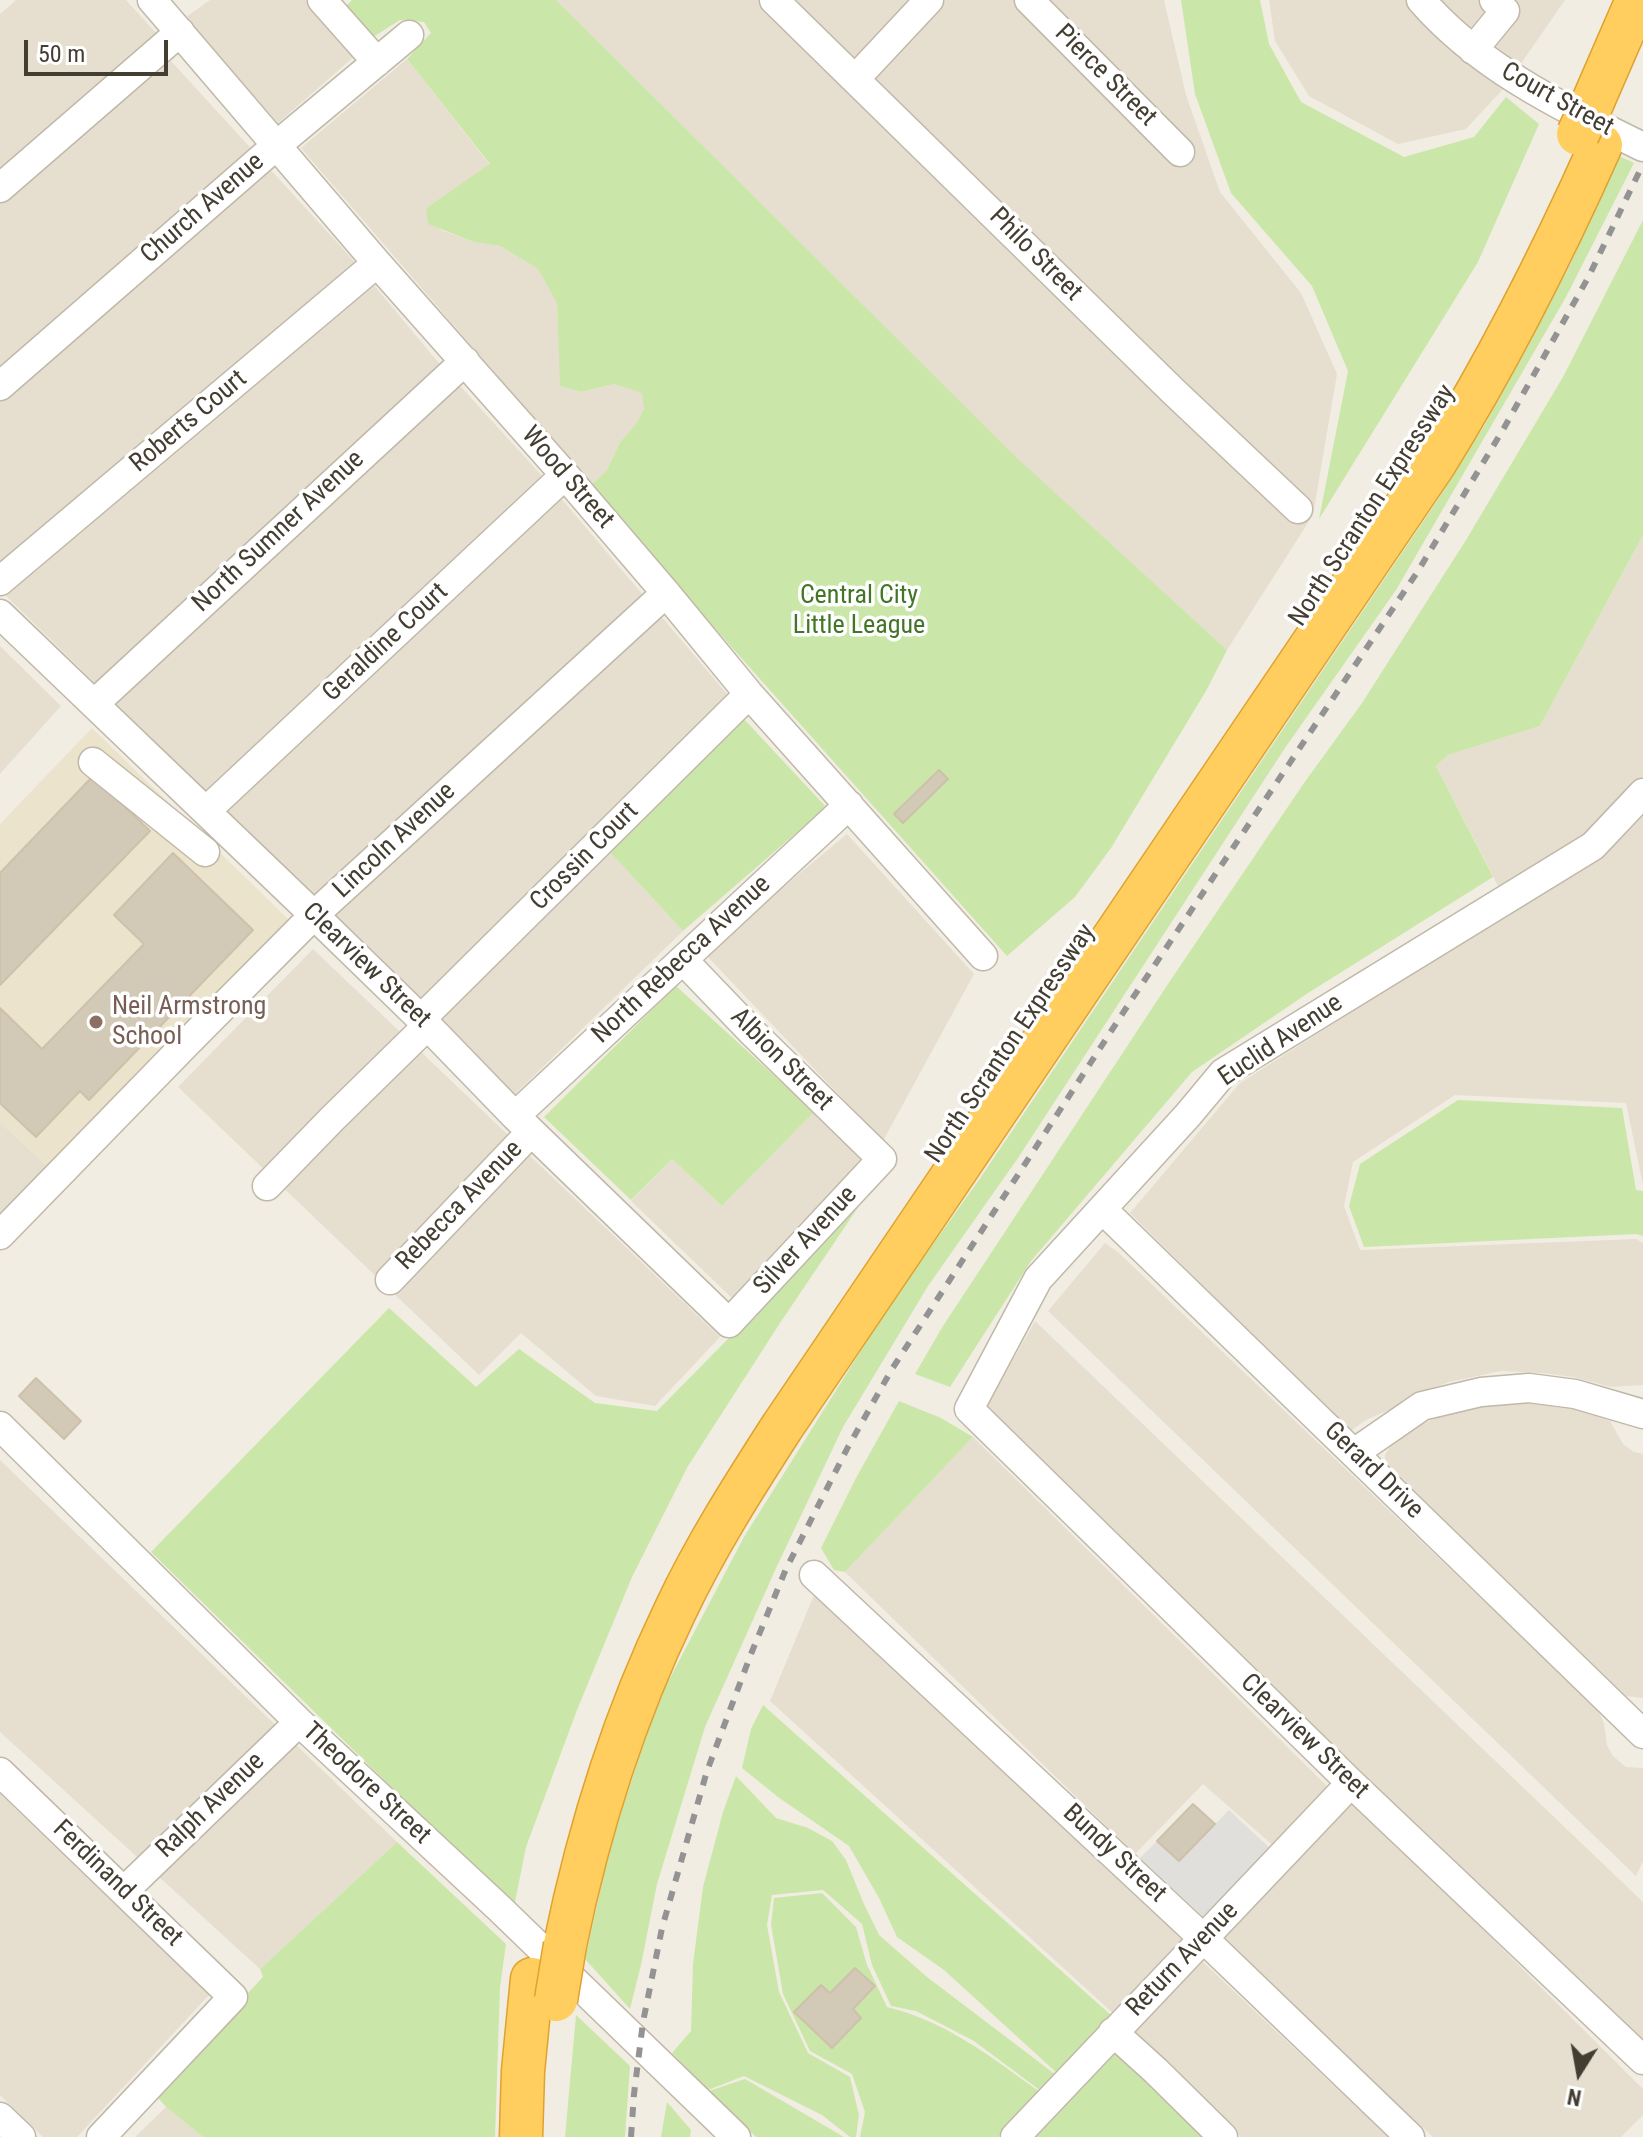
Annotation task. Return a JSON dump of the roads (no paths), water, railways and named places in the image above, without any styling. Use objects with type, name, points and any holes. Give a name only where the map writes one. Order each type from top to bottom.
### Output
[{"type":"highway","name":"North Scranton Expressway","points":[[521,2137],[523,2071],[544,1989],[553,1934],[587,1845],[634,1701],[676,1608],[725,1517],[782,1427],[1435,463],[1506,344],[1569,217],[1637,0]]},
{"type":"highway","name":"North Scranton Expressway","points":[[1596,125],[1643,50]]},
{"type":"highway","name":"North Scranton Expressway","points":[[544,1989],[551,2044],[546,2137]]},
{"type":"street","name":"Wood Street","points":[[152,0],[377,263],[565,475],[749,694],[983,956]]},
{"type":"street","points":[[322,0],[377,62]]},
{"type":"street","name":"Philo Street","points":[[774,0],[1174,392],[1298,509]]},
{"type":"street","points":[[856,78],[929,0]]},
{"type":"street","name":"Pierce Street","points":[[1029,0],[1180,152]]},
{"type":"street","name":"Court Street","points":[[1421,0],[1473,50],[1529,89],[1643,147]]},
{"type":"street","name":"Court Street","points":[[1473,50],[1505,11],[1494,0]]},
{"type":"street","points":[[0,188],[180,32]]},
{"type":"street","name":"Church Avenue","points":[[0,386],[277,145],[409,35]]},
{"type":"street","name":"Roberts Court","points":[[0,581],[377,263]]},
{"type":"street","name":"North Sumner Avenue","points":[[94,704],[465,361]]},
{"type":"street","name":"Geraldine Court","points":[[206,811],[565,475]]},
{"type":"street","name":"Lincoln Avenue","points":[[0,1235],[314,915],[666,593]]},
{"type":"street","name":"Clearview Street","points":[[0,614],[314,915],[523,1124],[729,1323]]},
{"type":"street","name":"Crossin Court","points":[[267,1186],[424,1022],[749,694]]},
{"type":"street","points":[[93,762],[205,852]]},
{"type":"street","name":"Euclid Avenue","points":[[969,1409],[1038,1279],[1223,1073],[1593,846],[1643,793]]},
{"type":"street","name":"North Rebecca Avenue","points":[[523,1124],[683,960],[849,805]]},
{"type":"street","name":"Albion Street","points":[[683,960],[882,1159]]},
{"type":"street","name":"Rebecca Avenue","points":[[390,1280],[523,1124]]},
{"type":"street","name":"Silver Avenue","points":[[729,1323],[882,1159]]},
{"type":"street","name":"Gerard Drive","points":[[1102,1209],[1643,1734]]},
{"type":"street","points":[[1354,1453],[1422,1406],[1481,1392],[1529,1388],[1575,1394],[1643,1414]]},
{"type":"street","name":"Clearview Street","points":[[969,1409],[1351,1783],[1643,2060]]},
{"type":"street","name":"Theodore Street","points":[[0,1426],[299,1722],[499,1908],[736,2137]]},
{"type":"street","name":"Bundy Street","points":[[814,1575],[1204,1939],[1410,2137]]},
{"type":"street","name":"Ralph Avenue","points":[[124,1891],[299,1722]]},
{"type":"street","name":"Ferdinand Street","points":[[0,1772],[233,1997],[101,2137]]},
{"type":"street","name":"Return Avenue","points":[[1015,2137],[1351,1783]]},
{"type":"street","points":[[1113,2032],[1223,2137]]},
{"type":"street","points":[[0,2117],[21,2137]]},
{"type":"railway","points":[[631,2137],[643,2022],[662,1928],[707,1771],[786,1569],[848,1447],[892,1369],[1132,999],[1418,571],[1504,428],[1589,276],[1643,164]]},
{"type":"place","name":"Neil Armstrong School","points":[[96,1022]]},
{"type":"park label","name":"Central City Little League","points":[[859,611]]}]
